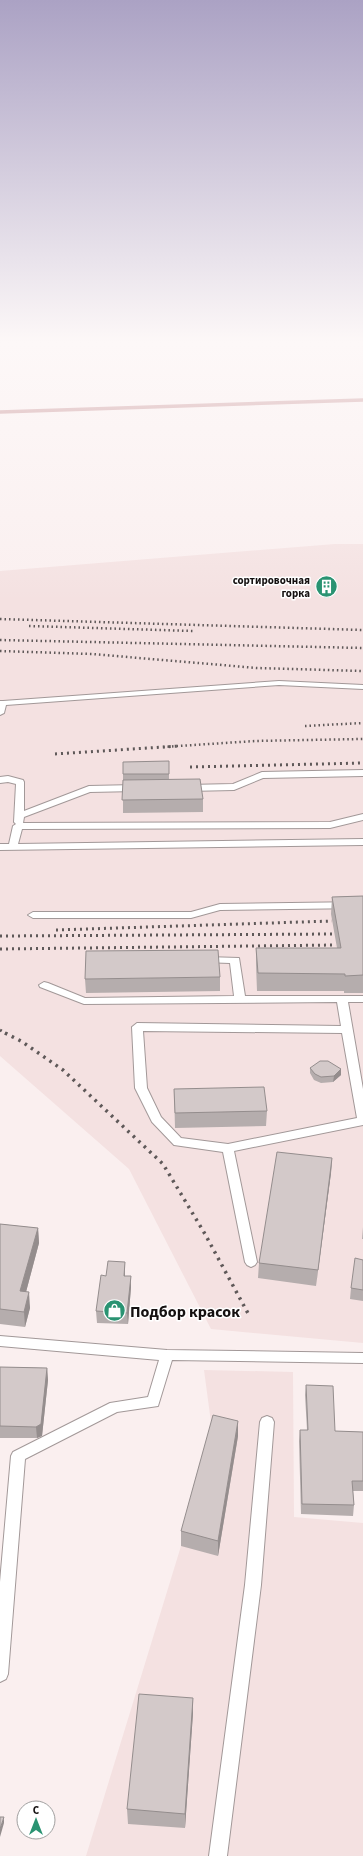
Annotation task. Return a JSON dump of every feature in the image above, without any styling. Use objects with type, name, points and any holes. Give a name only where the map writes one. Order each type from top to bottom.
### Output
[{"type":"lane","points":[[0,713],[3,703],[178,689],[279,683],[363,687]]},
{"type":"lane","points":[[181,788],[234,787],[262,775],[363,773]]},
{"type":"lane","points":[[0,780],[8,779],[20,782],[18,826],[13,847]]},
{"type":"lane","points":[[19,816],[89,789],[142,788]]},
{"type":"lane","points":[[18,826],[330,825],[363,817]]},
{"type":"lane","points":[[0,847],[363,842]]},
{"type":"lane","points":[[33,915],[191,915],[220,907],[363,905]]},
{"type":"lane","points":[[198,960],[235,960],[240,1000]]},
{"type":"lane","points":[[44,985],[84,1002],[363,998]]},
{"type":"lane","points":[[342,999],[363,1121],[228,1148],[178,1142],[156,1119],[141,1088],[137,1027],[347,1030]]},
{"type":"lane","points":[[228,1148],[251,1262]]},
{"type":"lane","points":[[0,1341],[167,1355],[363,1358]]},
{"type":"lane","points":[[0,1674],[18,1456],[115,1407],[153,1402],[167,1355]]},
{"type":"lane","points":[[218,1856],[253,1586],[267,1422]]},
{"type":"shaded area","points":[[335,544],[363,544],[363,1343],[211,1329],[129,1169],[0,1056],[0,571]]},
{"type":"shaded area","points":[[204,1370],[293,1372],[294,1517],[363,1523],[363,1856],[86,1856],[181,1546],[212,1430]]},
{"type":"building","points":[[169,761],[169,774],[123,774],[123,762]]},
{"type":"building","points":[[200,779],[203,799],[122,800],[123,780]]},
{"type":"building","points":[[363,896],[363,975],[345,976],[345,974],[258,973],[256,948],[341,948],[332,897]]},
{"type":"building","points":[[218,950],[220,977],[85,979],[86,951]]},
{"type":"building","points":[[320,1061],[328,1061],[341,1069],[334,1076],[321,1077],[315,1074],[310,1068]]},
{"type":"building","points":[[264,1087],[267,1111],[175,1113],[174,1089]]},
{"type":"building","points":[[277,1152],[332,1158],[318,1270],[259,1263]]},
{"type":"building","points":[[0,1224],[38,1228],[20,1291],[29,1292],[24,1312],[0,1309]]},
{"type":"building","points":[[355,1258],[363,1260],[363,1290],[351,1288]]},
{"type":"building","points":[[108,1261],[125,1262],[124,1276],[131,1276],[127,1313],[96,1311],[101,1275],[106,1276]]},
{"type":"building","points":[[0,1367],[47,1368],[41,1424],[36,1427],[0,1426]]},
{"type":"building","points":[[306,1385],[333,1386],[335,1431],[363,1432],[363,1481],[352,1481],[354,1505],[302,1504],[300,1430],[308,1430]]},
{"type":"building","points":[[213,1415],[238,1421],[218,1541],[181,1531]]},
{"type":"building","points":[[139,1694],[193,1698],[185,1814],[127,1809]]},
{"type":"building","points":[[0,1817],[4,1817],[0,1829]]},
{"type":"railway","points":[[0,619],[363,630]]},
{"type":"railway","points":[[29,626],[193,631]]},
{"type":"railway","points":[[0,640],[363,648]]},
{"type":"railway","points":[[0,651],[92,654],[257,668],[363,671]]},
{"type":"railway","points":[[305,726],[363,723]]},
{"type":"railway","points":[[163,747],[255,741],[363,739]]},
{"type":"railway","points":[[55,754],[179,746]]},
{"type":"railway","points":[[190,767],[363,763]]},
{"type":"railway","points":[[56,930],[332,921]]},
{"type":"railway","points":[[0,936],[334,934]]},
{"type":"railway","points":[[0,949],[336,945]]},
{"type":"railway","points":[[0,1030],[7,1034]]},
{"type":"railway","points":[[7,1034],[21,1041],[63,1070],[163,1164],[205,1234],[250,1317]]},
{"type":"place","name":"сортировочная горка","points":[[326,586]]},
{"type":"place","name":"Подбор красок","points":[[114,1311]]}]
